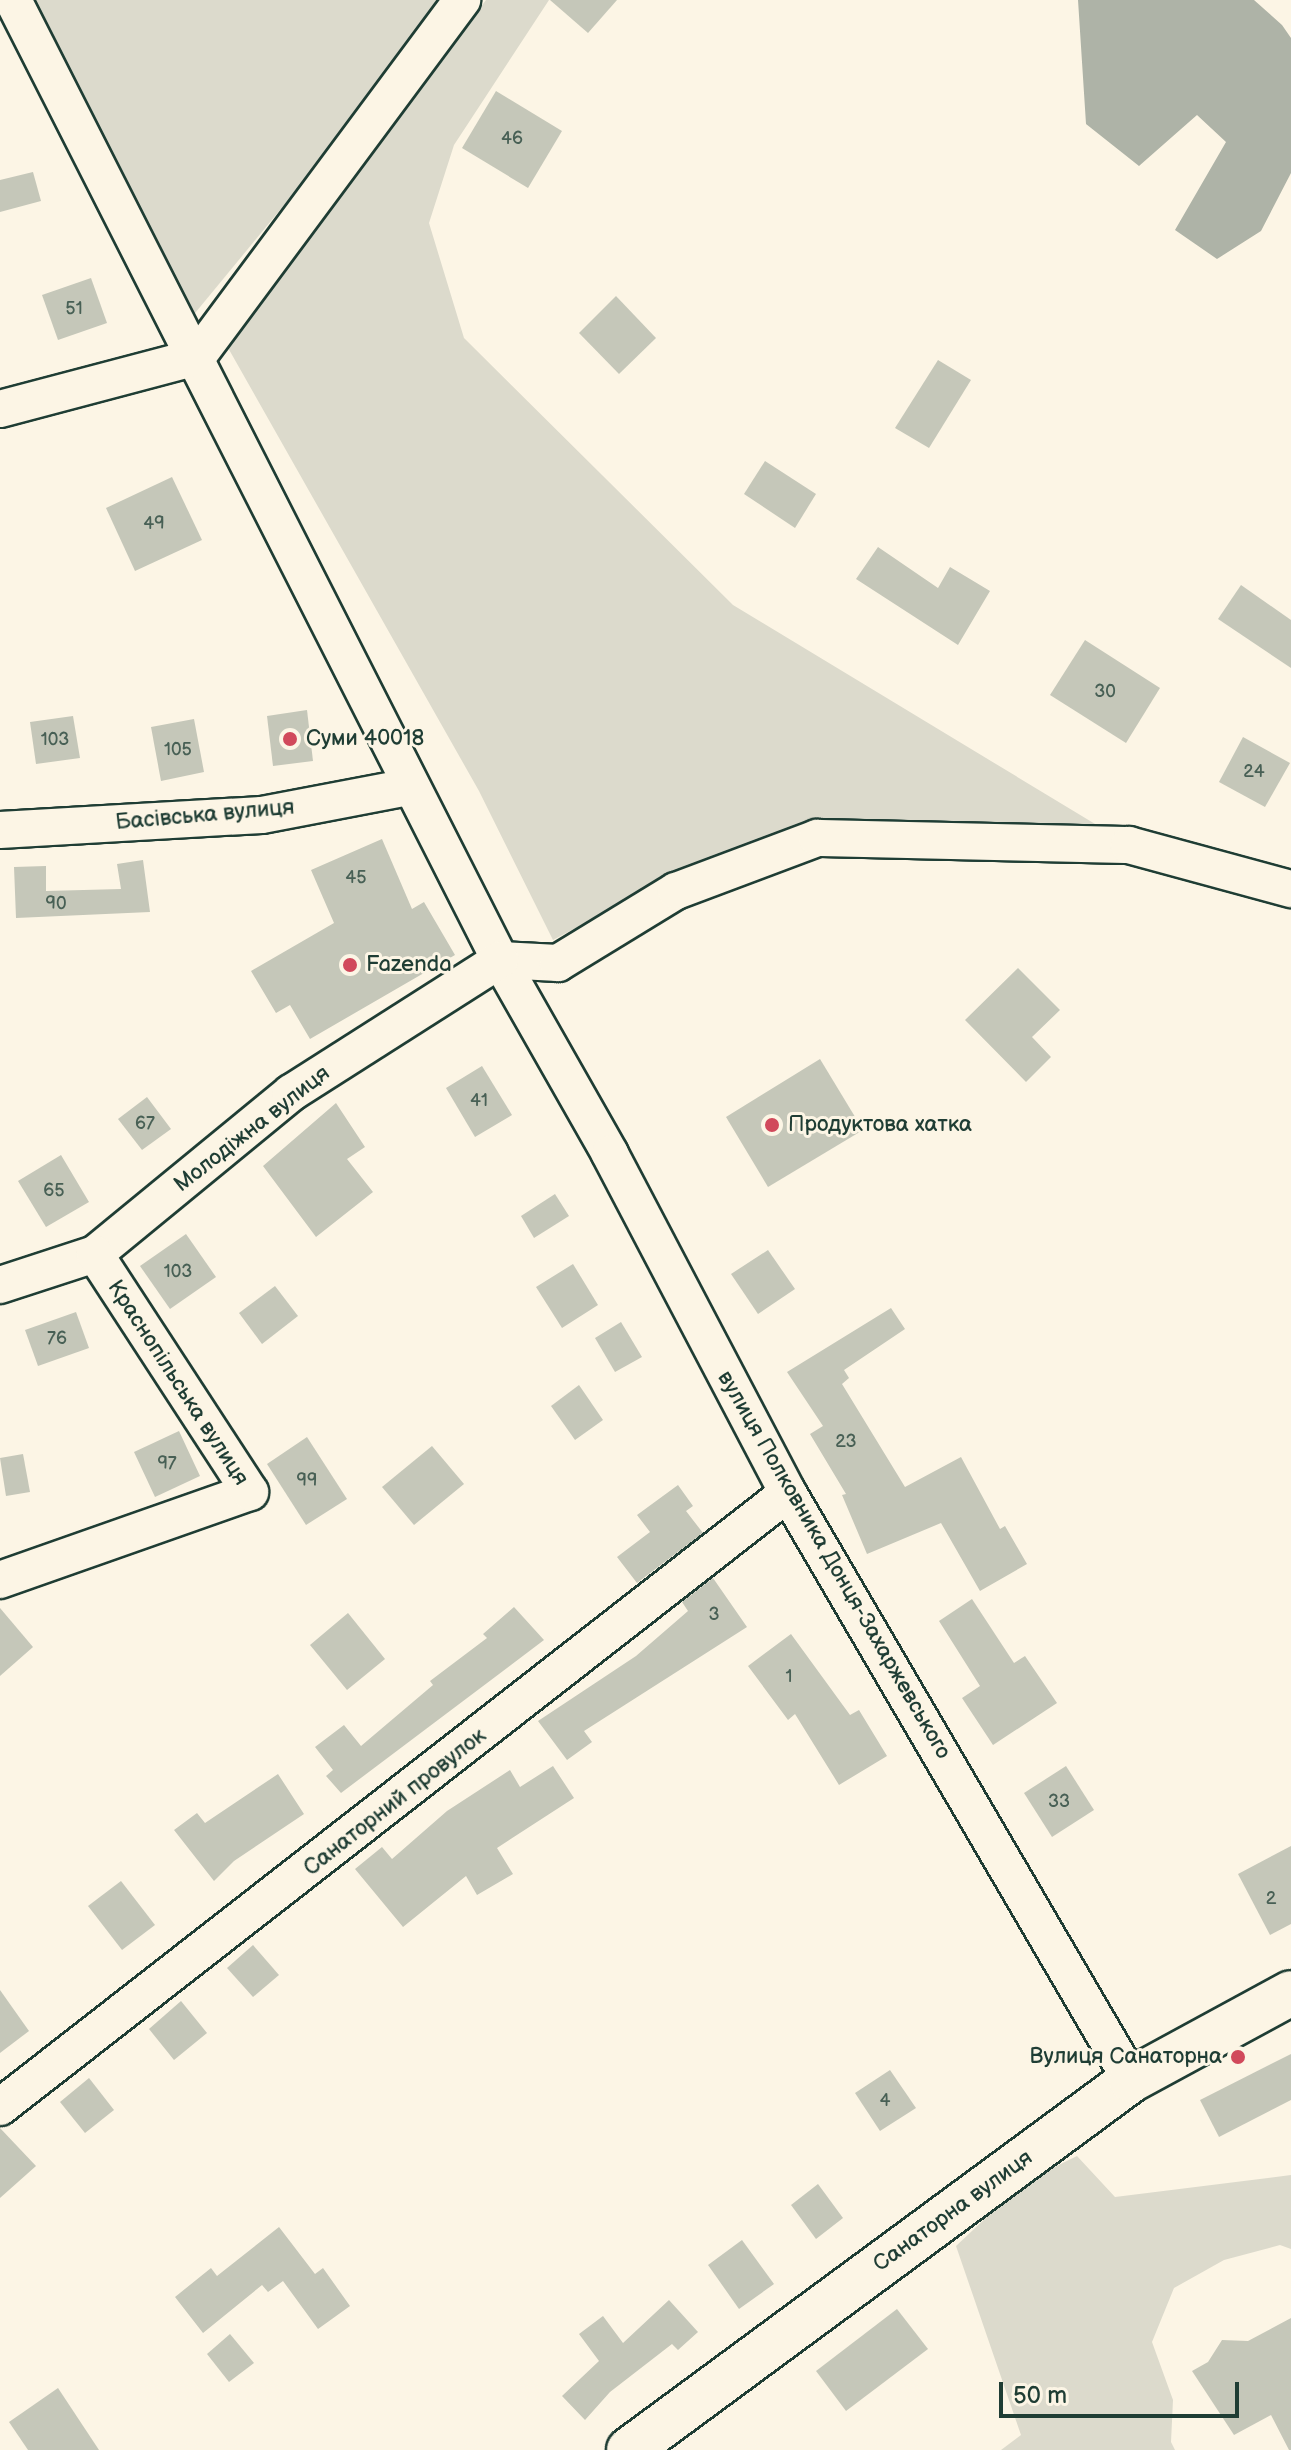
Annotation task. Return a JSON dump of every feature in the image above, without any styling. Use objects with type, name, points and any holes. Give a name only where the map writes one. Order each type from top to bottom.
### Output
[{"type":"main road","name":"Санаторна вулиця","points":[[629,2450],[1131,2080],[1291,1993]]},
{"type":"street","name":"вулиця Полковника Донця-Захаржевського","points":[[13,0],[197,357],[409,787],[500,960],[610,1154],[788,1493],[1131,2080]]},
{"type":"street","points":[[0,409],[197,357],[462,0]]},
{"type":"street","name":"Басівська вулиця","points":[[0,830],[262,815],[409,787]]},
{"type":"street","points":[[500,960],[558,963],[676,891],[817,838],[1129,845],[1291,889]]},
{"type":"street","name":"Молодіжна вулиця","points":[[0,1285],[95,1254],[291,1093],[500,960]]},
{"type":"street","name":"Краснопільська вулиця","points":[[0,1580],[250,1492],[95,1254]]},
{"type":"street","name":"Санаторний провулок","points":[[0,2107],[788,1493]]},
{"type":"shaded area","points":[[26,0],[437,0],[364,108],[191,318]]},
{"type":"shaded area","points":[[486,0],[549,0],[454,145],[429,223],[464,338],[733,605],[1115,836],[814,826],[673,876],[553,940],[479,791],[227,346]]},
{"type":"shaded area","points":[[1078,0],[1254,0],[1282,25],[1291,38],[1291,173],[1261,231],[1217,259],[1175,230],[1226,142],[1197,115],[1139,166],[1086,124]]},
{"type":"shaded area","points":[[1077,2156],[1115,2197],[1291,2175],[1291,2249],[1280,2245],[1224,2260],[1174,2288],[1152,2342],[1173,2400],[1171,2442],[1175,2450],[1001,2450],[1021,2435],[956,2246],[1024,2182]]},
{"type":"building","points":[[550,0],[617,0],[588,33]]},
{"type":"building","points":[[496,91],[562,131],[528,188],[462,148]]},
{"type":"building","points":[[33,172],[41,201],[0,212],[0,180]]},
{"type":"building","points":[[91,278],[107,323],[58,340],[42,295]]},
{"type":"building","points":[[616,296],[656,338],[619,374],[579,333]]},
{"type":"building","points":[[938,360],[971,380],[929,448],[895,428]]},
{"type":"building","points":[[765,461],[816,494],[795,528],[744,494]]},
{"type":"building","points":[[172,477],[202,540],[135,571],[106,508]]},
{"type":"building","points":[[878,547],[938,588],[950,567],[990,591],[958,645],[856,579]]},
{"type":"building","points":[[1241,585],[1291,620],[1291,668],[1218,619]]},
{"type":"building","points":[[1085,640],[1160,688],[1126,743],[1050,695]]},
{"type":"building","name":"Суми 40018","points":[[307,710],[313,761],[273,766],[267,716]]},
{"type":"building","points":[[73,716],[80,758],[36,764],[30,722]]},
{"type":"building","points":[[194,719],[204,772],[161,781],[151,727]]},
{"type":"building","points":[[1243,737],[1290,763],[1265,807],[1219,782]]},
{"type":"building","name":"Fazenda","points":[[382,839],[412,909],[424,902],[455,955],[310,1039],[290,1005],[276,1013],[251,971],[334,923],[311,870]]},
{"type":"building","points":[[143,860],[150,912],[16,918],[14,867],[46,866],[46,891],[121,889],[117,864]]},
{"type":"building","points":[[1018,968],[1060,1010],[1032,1037],[1051,1057],[1026,1082],[965,1020]]},
{"type":"building","points":[[820,1059],[863,1130],[768,1187],[726,1117]]},
{"type":"building","points":[[482,1066],[512,1115],[475,1137],[446,1088]]},
{"type":"building","points":[[147,1097],[171,1129],[142,1150],[118,1119]]},
{"type":"building","points":[[336,1103],[365,1147],[347,1159],[373,1192],[316,1237],[263,1166]]},
{"type":"building","points":[[61,1155],[89,1202],[46,1227],[18,1181]]},
{"type":"building","points":[[555,1194],[569,1216],[534,1238],[521,1216]]},
{"type":"building","points":[[186,1234],[216,1277],[170,1309],[140,1266]]},
{"type":"building","points":[[768,1250],[795,1289],[758,1314],[731,1274]]},
{"type":"building","points":[[573,1264],[598,1305],[562,1328],[536,1287]]},
{"type":"building","points":[[275,1286],[298,1316],[262,1344],[239,1313]]},
{"type":"building","points":[[891,1308],[905,1329],[844,1370],[849,1378],[842,1384],[905,1487],[961,1457],[1000,1529],[1005,1526],[1027,1564],[980,1591],[941,1523],[867,1554],[842,1495],[846,1494],[810,1434],[823,1426],[787,1372]]},
{"type":"building","points":[[76,1312],[89,1348],[38,1366],[25,1330]]},
{"type":"building","points":[[621,1322],[642,1357],[615,1372],[595,1338]]},
{"type":"building","points":[[579,1385],[603,1420],[575,1440],[551,1406]]},
{"type":"building","points":[[179,1431],[200,1476],[155,1497],[134,1452]]},
{"type":"building","points":[[307,1437],[347,1499],[306,1525],[267,1464]]},
{"type":"building","points":[[432,1446],[464,1484],[414,1525],[382,1487]]},
{"type":"building","points":[[23,1454],[30,1492],[6,1496],[0,1458]]},
{"type":"building","points":[[678,1485],[693,1506],[686,1511],[703,1533],[637,1583],[617,1557],[650,1532],[637,1515]]},
{"type":"building","points":[[713,1578],[747,1627],[584,1731],[592,1742],[567,1760],[538,1721],[636,1656],[688,1611],[682,1602]]},
{"type":"building","points":[[972,1599],[1014,1663],[1025,1656],[1057,1703],[993,1745],[962,1698],[980,1686],[939,1621]]},
{"type":"building","points":[[514,1607],[544,1640],[341,1793],[326,1776],[333,1770],[315,1747],[344,1725],[361,1746],[433,1685],[430,1681],[487,1638],[483,1634]]},
{"type":"building","points":[[0,1608],[33,1647],[0,1676]]},
{"type":"building","points":[[348,1613],[385,1659],[347,1690],[310,1645]]},
{"type":"building","points":[[791,1634],[850,1715],[859,1710],[887,1756],[839,1785],[795,1714],[788,1720],[748,1666]]},
{"type":"building","points":[[553,1766],[574,1798],[497,1848],[513,1874],[477,1895],[466,1876],[403,1927],[355,1869],[382,1847],[392,1859],[447,1811],[510,1770],[520,1787]]},
{"type":"building","points":[[1066,1766],[1094,1810],[1052,1837],[1024,1793]]},
{"type":"building","points":[[278,1774],[304,1814],[234,1861],[214,1881],[174,1830],[197,1813],[205,1823]]},
{"type":"building","points":[[1291,1846],[1291,1924],[1270,1935],[1238,1874]]},
{"type":"building","points":[[121,1881],[155,1925],[122,1950],[88,1906]]},
{"type":"building","points":[[253,1945],[279,1975],[253,1997],[227,1968]]},
{"type":"building","points":[[0,1990],[29,2031],[0,2053]]},
{"type":"building","points":[[181,2001],[207,2033],[174,2060],[149,2029]]},
{"type":"building","points":[[1291,2054],[1291,2100],[1219,2137],[1200,2100]]},
{"type":"building","points":[[890,2070],[916,2108],[880,2131],[855,2093]]},
{"type":"building","points":[[89,2078],[114,2110],[85,2133],[60,2102]]},
{"type":"building","points":[[0,2128],[36,2166],[0,2198]]},
{"type":"building","points":[[818,2184],[843,2218],[816,2239],[791,2205]]},
{"type":"building","points":[[279,2227],[315,2274],[323,2268],[350,2306],[318,2329],[283,2281],[268,2292],[262,2285],[203,2333],[175,2297],[211,2268],[217,2276]]},
{"type":"building","points":[[742,2240],[774,2284],[739,2309],[708,2265]]},
{"type":"building","points":[[669,2300],[698,2332],[678,2350],[672,2344],[610,2392],[585,2420],[562,2396],[599,2361],[579,2334],[603,2316],[623,2343]]},
{"type":"building","points":[[897,2309],[928,2349],[846,2411],[816,2371]]},
{"type":"building","points":[[1291,2318],[1289,2450],[1271,2415],[1234,2435],[1192,2371],[1208,2362],[1222,2340],[1248,2341]]},
{"type":"building","points":[[230,2334],[254,2363],[229,2382],[207,2354]]},
{"type":"building","points":[[58,2388],[99,2450],[28,2450],[9,2422]]},
{"type":"place","name":"Суми 40018","points":[[290,739]]},
{"type":"place","name":"Fazenda","points":[[350,965]]},
{"type":"place","name":"Продуктова хатка","points":[[772,1125]]},
{"type":"place","name":"Вулиця Санаторна","points":[[1238,2057]]}]
